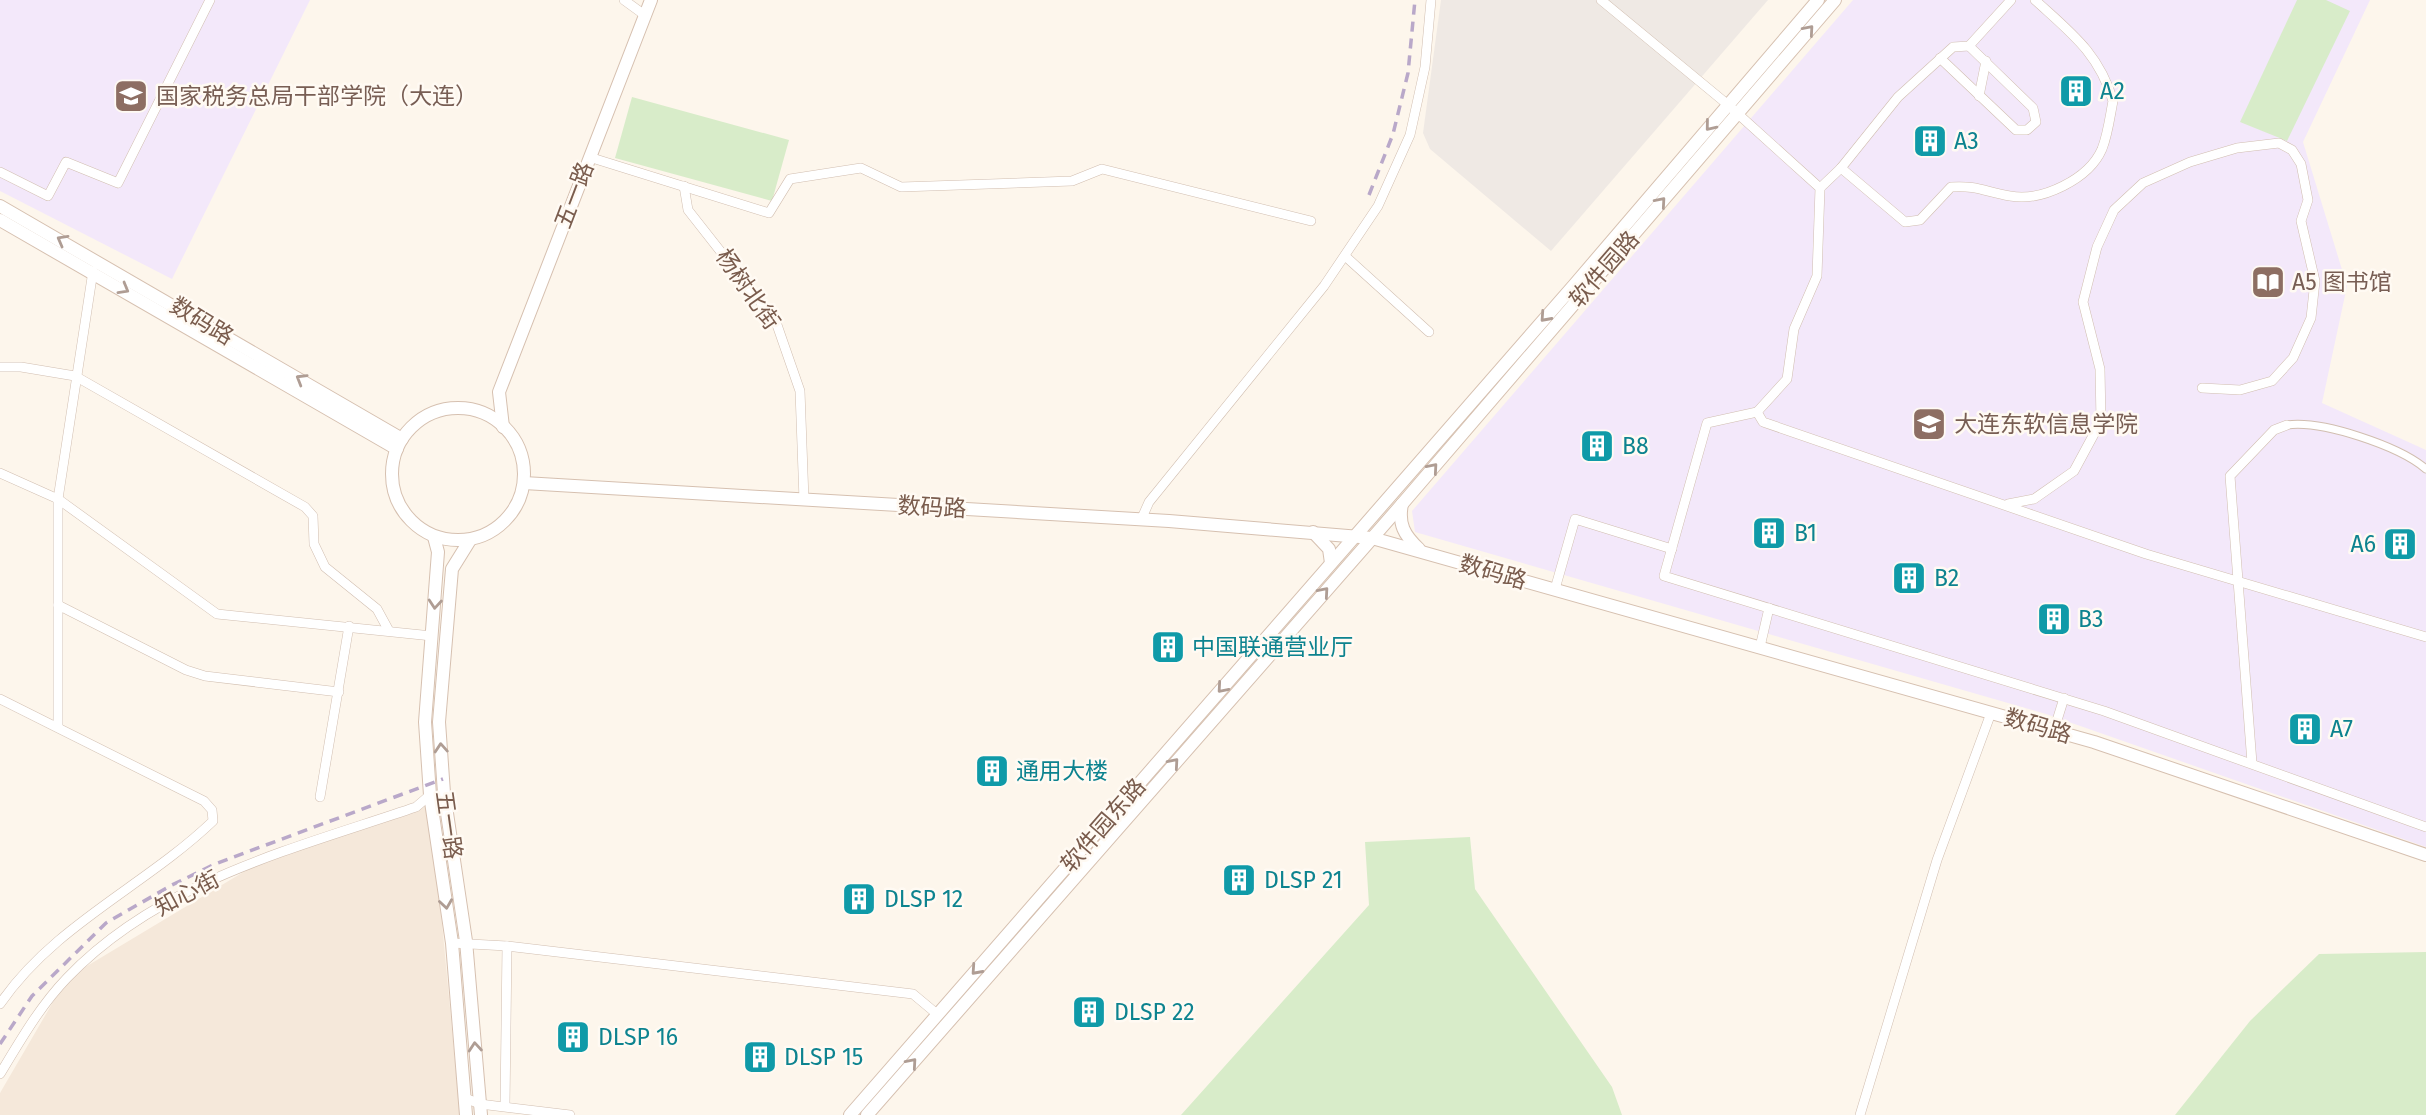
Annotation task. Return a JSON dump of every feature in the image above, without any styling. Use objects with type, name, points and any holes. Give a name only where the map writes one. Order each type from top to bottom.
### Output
[{"type":"main road","name":"五一路","points":[[499,392],[651,0]]},
{"type":"main road","name":"软件园路","points":[[1356,535],[1818,0]]},
{"type":"main road","name":"软件园路","points":[[1372,537],[1835,0]]},
{"type":"main road","name":"数码路","points":[[0,206],[93,265],[399,444]]},
{"type":"main road","name":"数码路","points":[[0,220],[93,265]]},
{"type":"main road","points":[[471,410],[485,414],[503,427],[520,450],[524,483],[518,503],[506,520],[489,533],[470,540],[452,541],[434,537],[414,525],[400,507],[392,485],[392,462],[399,444],[412,426],[429,415],[447,409],[482,408],[499,392]]},
{"type":"main road","points":[[499,392],[503,427]]},
{"type":"main road","name":"数码路","points":[[524,483],[1141,520],[1372,537],[2054,730],[2426,855]]},
{"type":"main road","points":[[1403,503],[1399,517],[1402,528],[1422,551]]},
{"type":"main road","points":[[1313,532],[1329,549],[1331,563]]},
{"type":"main road","name":"软件园东路","points":[[850,1115],[1356,535]]},
{"type":"main road","name":"五一路","points":[[434,537],[438,552],[425,722],[430,794],[452,943],[467,1115]]},
{"type":"main road","name":"软件园东路","points":[[867,1115],[1372,537]]},
{"type":"main road","name":"五一路","points":[[470,540],[452,569],[439,722],[444,793],[466,944],[480,1109]]},
{"type":"street","points":[[0,172],[48,196],[66,162],[118,183],[210,0]]},
{"type":"street","points":[[624,0],[646,16]]},
{"type":"street","points":[[1141,520],[1149,502],[1300,316],[1378,206],[1410,135],[1425,67],[1431,0]]},
{"type":"street","points":[[1601,0],[1727,104],[1820,188]]},
{"type":"street","points":[[2011,0],[1969,46],[1953,47],[1898,97],[1841,168],[1820,188],[1817,276],[1794,329],[1787,379],[1757,411],[1707,423],[1664,576],[2064,698],[2426,827]]},
{"type":"street","points":[[1841,168],[1905,222],[1920,220],[1951,187],[1974,185],[2012,197],[2048,192],[2087,172],[2102,149],[2112,95],[2106,76],[2088,49],[2035,0]]},
{"type":"street","points":[[1940,58],[2016,130],[2027,130],[2036,122],[2033,108],[1969,46]]},
{"type":"street","points":[[1979,96],[1986,61]]},
{"type":"street","points":[[2006,505],[2034,499],[2074,471],[2101,421],[2100,369],[2082,302],[2097,247],[2114,209],[2143,183],[2190,162],[2237,148],[2279,143],[2292,150],[2301,164],[2308,200],[2301,221],[2304,242],[2313,262],[2315,281],[2311,318],[2293,359],[2272,381],[2240,390],[2202,388]]},
{"type":"street","points":[[589,157],[769,213],[790,179],[861,167],[901,187],[1072,181],[1102,169],[1311,221]]},
{"type":"street","name":"杨树北街","points":[[684,186],[688,210],[776,322],[800,391],[804,500]]},
{"type":"street","points":[[1345,256],[1429,332]]},
{"type":"street","points":[[58,726],[58,499],[93,265]]},
{"type":"street","points":[[0,367],[21,367],[75,376],[305,507],[313,516],[314,544],[325,567],[377,609],[390,631]]},
{"type":"street","points":[[1757,411],[1763,422],[2146,554],[2426,637]]},
{"type":"street","points":[[2252,763],[2230,476],[2274,430],[2302,423],[2350,434],[2416,461],[2426,469]]},
{"type":"street","points":[[0,472],[58,499],[217,614],[432,636]]},
{"type":"street","points":[[1555,589],[1575,519],[1672,549]]},
{"type":"street","points":[[58,605],[186,670],[205,676],[339,692]]},
{"type":"street","points":[[1760,647],[1769,608]]},
{"type":"street","points":[[320,797],[349,626]]},
{"type":"street","points":[[2054,730],[2064,698]]},
{"type":"street","points":[[0,699],[205,801],[212,810],[213,821],[183,848],[113,895],[54,945],[4,989],[0,1004]]},
{"type":"street","points":[[1860,1115],[1937,860],[1991,713]]},
{"type":"street","name":"知心街","points":[[0,1074],[24,1034],[67,978],[136,921],[169,900],[226,872],[416,807],[430,794]]},
{"type":"street","points":[[452,943],[508,946],[913,994],[937,1014]]},
{"type":"street","points":[[505,1106],[508,946]]},
{"type":"street","points":[[465,1098],[480,1109],[505,1106],[570,1115]]},
{"type":"shaded area","name":"国家税务总局干部学院（大连）","points":[[0,0],[310,0],[172,279],[0,191]]},
{"type":"shaded area","points":[[1441,0],[1768,0],[1551,251],[1430,149],[1423,133]]},
{"type":"shaded area","name":"大连东软信息学院","points":[[1853,0],[2370,0],[2303,142],[2347,286],[2322,403],[2426,450],[2426,847],[2046,714],[1415,532],[1412,511]]},
{"type":"shaded area","points":[[430,795],[460,1115],[0,1115],[0,1093],[67,978],[265,859],[416,807]]},
{"type":"green space","points":[[2297,0],[2326,0],[2350,11],[2287,141],[2240,122]]},
{"type":"green space","points":[[632,97],[789,140],[772,201],[615,158]]},
{"type":"green space","points":[[1470,837],[1475,889],[1612,1087],[1622,1115],[1181,1115],[1369,905],[1365,842]]},
{"type":"green space","points":[[2426,952],[2426,1115],[2175,1115],[2250,1021],[2319,954]]},
{"type":"railway","points":[[1369,195],[1393,134],[1408,73],[1415,0]]},
{"type":"railway","points":[[0,1044],[32,996],[106,923],[215,864],[443,779]]},
{"type":"place","name":"A2","points":[[2076,91]]},
{"type":"place","name":"国家税务总局干部学院（大连）","points":[[131,96]]},
{"type":"place","name":"A3","points":[[1930,141]]},
{"type":"place","name":"A5 图书馆","points":[[2268,282]]},
{"type":"place","name":"大连东软信息学院","points":[[1929,424]]},
{"type":"place","name":"B8","points":[[1597,446]]},
{"type":"place","name":"B1","points":[[1769,533]]},
{"type":"place","name":"A6","points":[[2400,544]]},
{"type":"place","name":"B2","points":[[1909,578]]},
{"type":"place","name":"B3","points":[[2054,619]]},
{"type":"place","name":"中国联通营业厅","points":[[1168,647]]},
{"type":"place","name":"A7","points":[[2305,729]]},
{"type":"place","name":"通用大楼","points":[[992,771]]},
{"type":"place","name":"DLSP 21","points":[[1239,880]]},
{"type":"place","name":"DLSP 12","points":[[859,899]]},
{"type":"place","name":"DLSP 22","points":[[1089,1012]]},
{"type":"place","name":"DLSP 16","points":[[573,1037]]},
{"type":"place","name":"DLSP 15","points":[[760,1057]]}]
